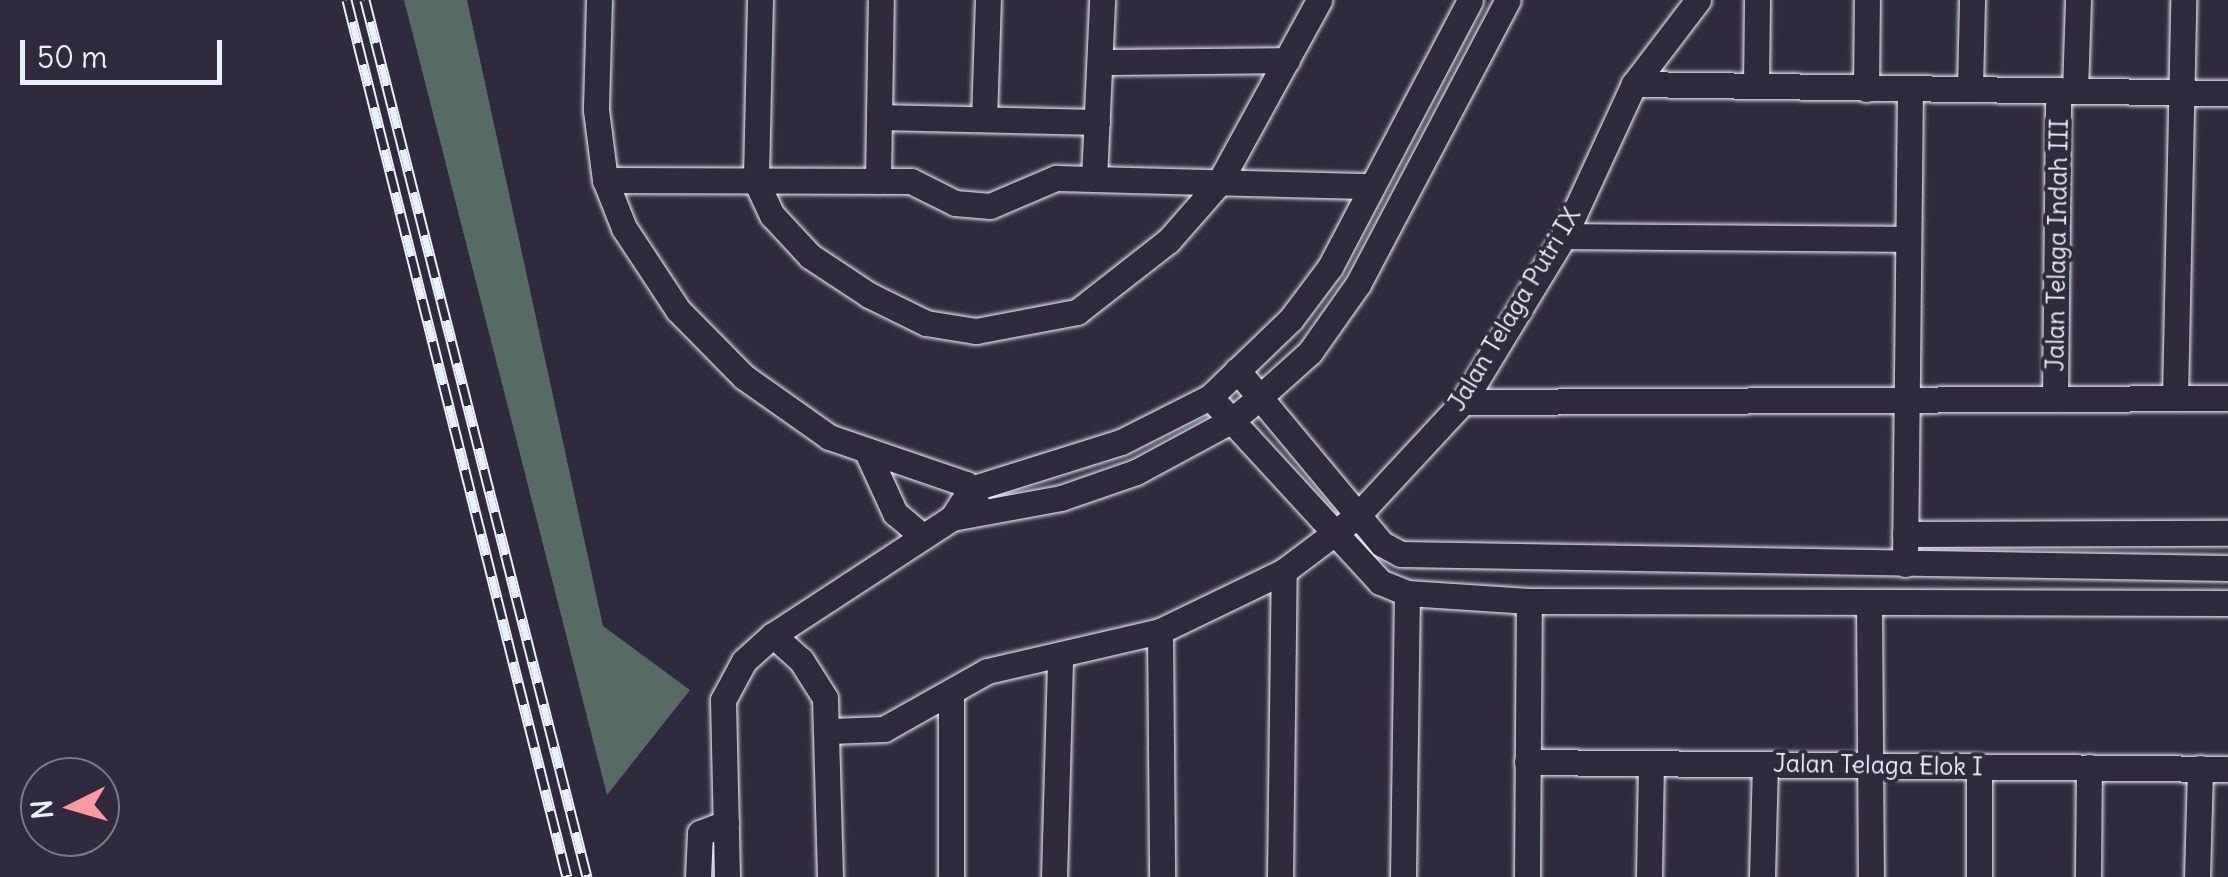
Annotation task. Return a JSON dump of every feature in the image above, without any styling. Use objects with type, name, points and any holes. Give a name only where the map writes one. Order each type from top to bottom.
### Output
[{"type":"street","points":[[599,0],[596,110],[605,180],[650,272],[713,348],[829,438],[976,501],[1061,498],[1136,472],[1232,420],[1310,352],[1358,284],[1508,0]]},
{"type":"street","points":[[760,0],[756,181],[772,215],[810,256],[926,323],[976,331],[1077,312],[1168,241],[1219,183],[1319,0]]},
{"type":"street","points":[[878,182],[881,0]]},
{"type":"street","points":[[984,119],[988,0]]},
{"type":"street","points":[[1094,179],[1102,0]]},
{"type":"street","points":[[727,877],[724,700],[744,661],[773,635],[976,501],[1121,442],[1210,396],[1291,319],[1330,266],[1470,0]]},
{"type":"street","name":"Jalan Telaga Putri IX","points":[[830,732],[884,730],[987,671],[1160,632],[1284,571],[1357,516],[1462,402],[1564,236],[1634,84],[1698,0]]},
{"type":"street","points":[[1756,0],[1756,85]]},
{"type":"street","points":[[1866,89],[1867,0]]},
{"type":"street","points":[[1970,89],[1972,0]]},
{"type":"street","name":"Jalan Telaga Indah III","points":[[2055,399],[2067,90],[2078,0]]},
{"type":"street","points":[[2175,398],[2182,0]]},
{"type":"street","points":[[1100,62],[1287,60]]},
{"type":"street","points":[[1634,84],[2228,93]]},
{"type":"street","points":[[1905,564],[1910,88]]},
{"type":"street","points":[[878,117],[1097,122]]},
{"type":"street","points":[[605,180],[911,181],[955,202],[990,206],[1056,178],[1372,186]]},
{"type":"street","points":[[1564,236],[1908,238]]},
{"type":"street","points":[[1236,370],[1382,544],[1401,554],[2228,568]]},
{"type":"street","points":[[1210,396],[1380,582],[1407,593],[1528,601],[2228,604]]},
{"type":"street","points":[[1462,402],[2228,398]]},
{"type":"street","points":[[868,454],[895,513],[922,536]]},
{"type":"street","points":[[1905,534],[2228,533]]},
{"type":"street","points":[[1280,877],[1284,571]]},
{"type":"street","points":[[1403,877],[1407,593]]},
{"type":"street","points":[[1527,877],[1528,601]]},
{"type":"street","points":[[1869,602],[1871,877]]},
{"type":"street","points":[[1160,632],[1162,877]]},
{"type":"street","points":[[773,635],[814,679],[830,732],[830,877]]},
{"type":"street","points":[[1054,877],[1060,657]]},
{"type":"street","points":[[952,692],[952,877]]},
{"type":"street","name":"Jalan Telaga Elok I","points":[[1528,762],[2228,769]]},
{"type":"street","points":[[1649,877],[1651,763]]},
{"type":"street","points":[[1762,877],[1765,764]]},
{"type":"street","points":[[1979,766],[1979,877]]},
{"type":"street","points":[[2088,877],[2089,767]]},
{"type":"street","points":[[2197,877],[2200,768]]},
{"type":"street","points":[[698,877],[700,832],[726,823]]},
{"type":"green space","points":[[404,0],[467,0],[603,626],[690,690],[607,795]]},
{"type":"railway","points":[[347,0],[567,877]]},
{"type":"railway","points":[[365,0],[587,877]]}]
